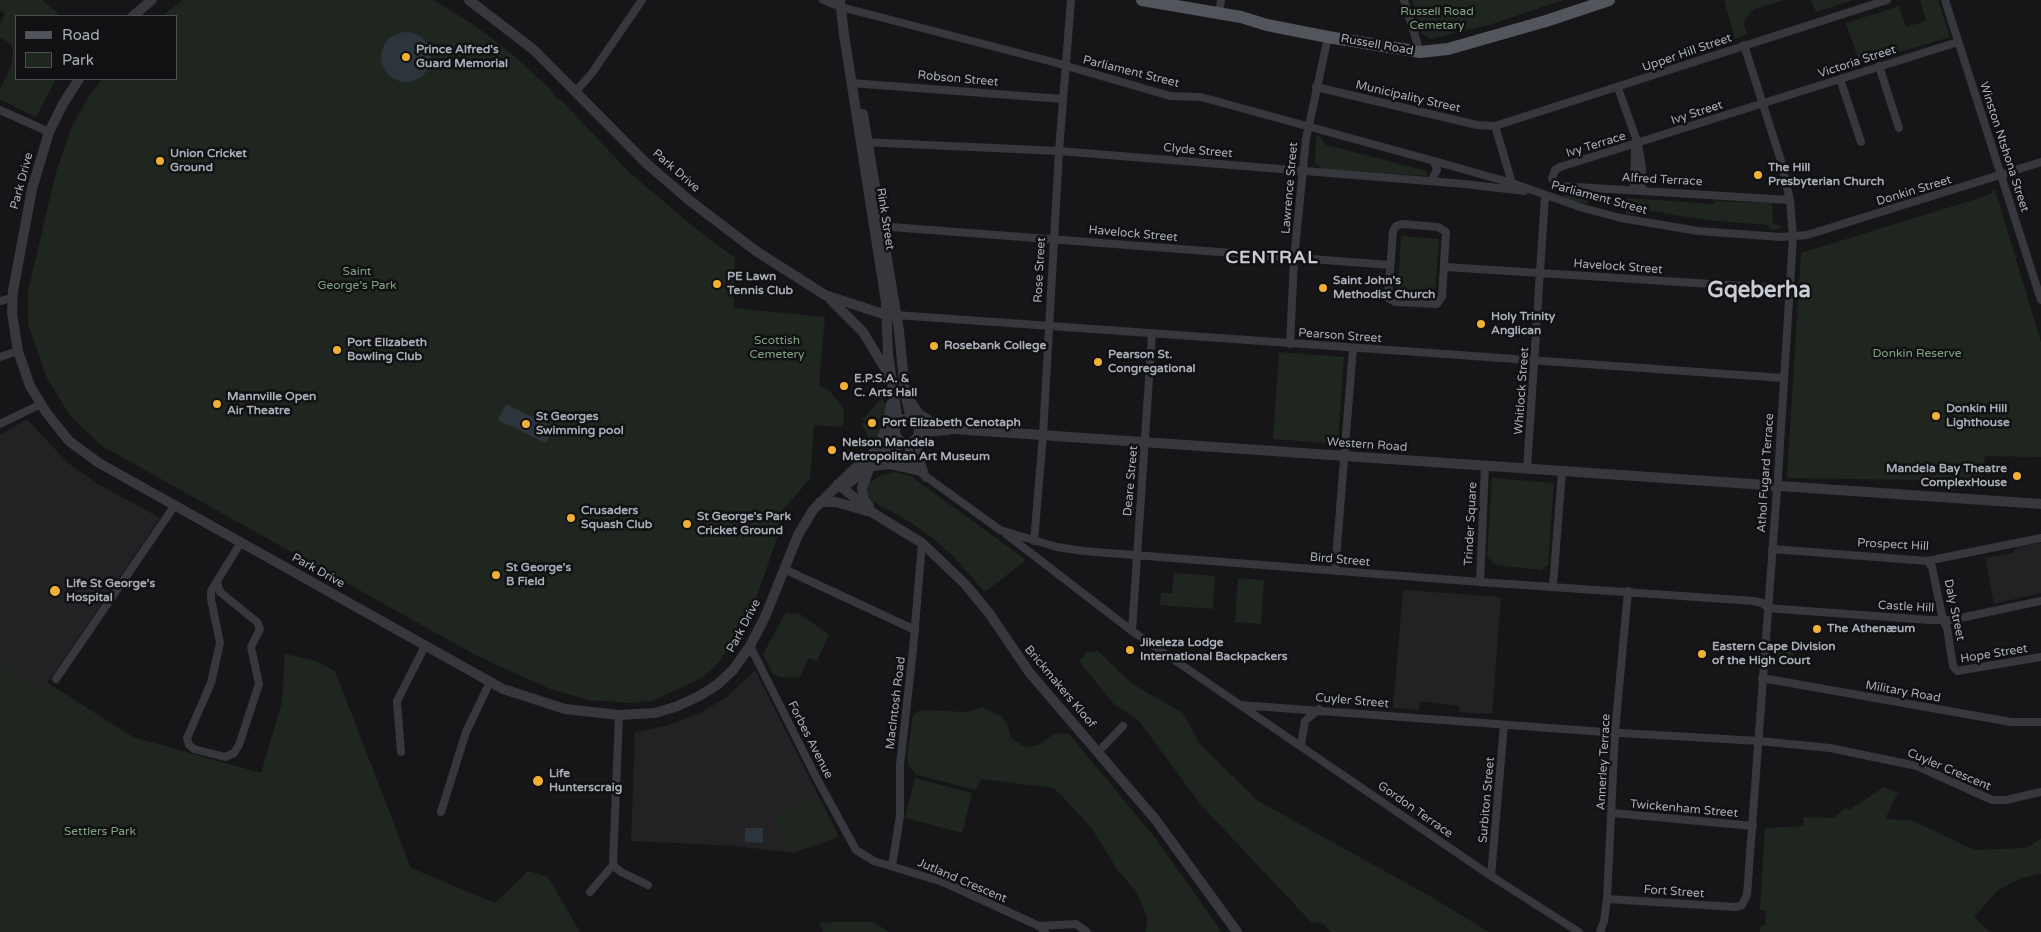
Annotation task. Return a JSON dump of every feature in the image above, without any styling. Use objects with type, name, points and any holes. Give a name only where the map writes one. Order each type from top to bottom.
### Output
[{"type":"main road","name":"Russell Road","points":[[1142,0],[1219,13],[1328,37],[1420,52],[1448,49],[1546,21],[1609,0]]},
{"type":"street","points":[[134,15],[152,0]]},
{"type":"street","name":"Park Drive","points":[[469,0],[527,44],[638,155],[689,200],[756,251],[826,295],[891,315]]},
{"type":"street","points":[[576,91],[592,73],[642,0]]},
{"type":"street","name":"Parliament Street","points":[[823,0],[1170,96],[1201,97],[1512,183],[1532,192],[1621,218],[1743,236],[1792,237]]},
{"type":"street","name":"Rose Street","points":[[1034,541],[1043,435],[1053,239],[1071,0]]},
{"type":"street","points":[[1219,13],[1221,0]]},
{"type":"street","points":[[1404,0],[1420,52]]},
{"type":"street","name":"Upper Hill Street","points":[[1495,126],[1887,0]]},
{"type":"street","name":"Winston Ntshona Street","points":[[1945,0],[2041,300]]},
{"type":"street","name":"Rink Street","points":[[841,4],[912,433]]},
{"type":"street","name":"Lawrence Street","points":[[1290,344],[1294,259],[1302,171],[1308,127],[1328,37]]},
{"type":"street","name":"Victoria Street","points":[[1762,104],[1958,42]]},
{"type":"street","name":"Athol Fugard Terrace","points":[[1740,906],[1747,895],[1753,826],[1792,237],[1790,200],[1780,161],[1744,45]]},
{"type":"street","points":[[1879,66],[1899,128]]},
{"type":"street","points":[[1840,79],[1860,142]]},
{"type":"street","name":"Park Drive","points":[[79,80],[63,104],[49,132],[24,223],[12,298],[14,339],[25,374],[41,404],[64,435],[78,448],[175,505],[490,682],[540,702],[565,709],[619,715],[655,713],[678,706],[701,695],[718,684],[733,670],[750,646],[765,617],[804,524],[820,502],[912,433]]},
{"type":"street","name":"Robson Street","points":[[855,83],[1063,99]]},
{"type":"street","name":"Municipality Street","points":[[1316,87],[1477,125],[1495,126]]},
{"type":"street","points":[[1618,88],[1642,167],[1638,191]]},
{"type":"street","name":"Ivy Street","points":[[1636,144],[1762,104]]},
{"type":"street","points":[[0,110],[49,132]]},
{"type":"street","points":[[1495,126],[1512,183]]},
{"type":"street","name":"Clyde Street","points":[[864,142],[1059,151],[1431,181],[1532,192]]},
{"type":"street","name":"Ivy Terrace","points":[[1560,167],[1636,144]]},
{"type":"street","points":[[1431,181],[1437,170],[1434,161]]},
{"type":"street","name":"Donkin Street","points":[[1792,237],[1821,231],[2041,162]]},
{"type":"street","name":"Alfred Terrace","points":[[1560,167],[1555,170],[1552,178],[1555,185],[1559,186],[1790,200]]},
{"type":"street","name":"Whitlock Street","points":[[1527,469],[1545,196]]},
{"type":"street","points":[[1402,224],[1444,230],[1447,236],[1446,267],[1442,300],[1437,304],[1396,302],[1388,298],[1393,229],[1402,224]]},
{"type":"street","name":"Havelock Street","points":[[877,226],[1390,265]]},
{"type":"street","name":"Havelock Street","points":[[1446,267],[1789,289]]},
{"type":"street","points":[[826,295],[859,327],[891,383],[887,428],[862,488],[863,495],[869,505],[885,520]]},
{"type":"street","points":[[0,301],[12,298]]},
{"type":"street","name":"Rink Street","points":[[891,315],[891,383],[898,423]]},
{"type":"street","name":"Pearson Street","points":[[891,315],[1783,378]]},
{"type":"street","name":"Deare Street","points":[[1132,631],[1152,334]]},
{"type":"street","points":[[1335,571],[1353,348]]},
{"type":"street","points":[[0,357],[18,351]]},
{"type":"street","points":[[905,392],[919,414],[936,424]]},
{"type":"street","points":[[0,424],[41,404]]},
{"type":"street","points":[[912,433],[895,434],[898,423],[904,419],[912,433],[926,478]]},
{"type":"street","name":"Western Road","points":[[912,433],[936,424],[954,429]]},
{"type":"street","name":"Western Road","points":[[912,433],[954,429],[2041,504]]},
{"type":"street","points":[[912,433],[913,464],[916,470]]},
{"type":"street","name":"Park Drive","points":[[871,463],[895,434]]},
{"type":"street","points":[[871,463],[890,464],[916,470]]},
{"type":"street","name":"Trinder Square","points":[[1480,582],[1485,466]]},
{"type":"street","name":"Bird Street","points":[[916,470],[1000,530],[1034,541],[1083,551],[1480,582],[1759,601],[1768,608]]},
{"type":"street","points":[[1553,586],[1562,471]]},
{"type":"street","name":"Brickmakers Kloof","points":[[837,488],[922,543],[966,584],[989,613],[1029,672],[1155,819],[1238,932]]},
{"type":"street","points":[[820,502],[836,502],[873,513]]},
{"type":"street","points":[[56,679],[175,505]]},
{"type":"street","points":[[1000,530],[1132,631],[1240,705]]},
{"type":"street","name":"Prospect Hill","points":[[1772,549],[1927,561],[2041,538]]},
{"type":"street","points":[[217,582],[220,592],[257,622],[260,629],[251,647],[259,684],[239,745],[234,753],[226,757],[194,749],[189,745],[187,738],[211,683],[220,639],[210,597],[212,587],[241,542]]},
{"type":"street","name":"MacIntosh Road","points":[[892,866],[900,816],[900,765],[915,630],[922,543]]},
{"type":"street","name":"Daly Street","points":[[1927,561],[1932,566],[1935,577],[1942,620],[1947,628],[1954,666]]},
{"type":"street","points":[[784,569],[915,630]]},
{"type":"street","name":"Annerley Terrace","points":[[1600,932],[1604,921],[1607,899],[1615,732],[1628,592]]},
{"type":"street","name":"Castle Hill","points":[[1768,608],[1942,620],[2041,601]]},
{"type":"street","points":[[401,752],[397,701],[425,646]]},
{"type":"street","name":"Forbes Avenue","points":[[750,646],[851,844]]},
{"type":"street","name":"Hope Street","points":[[1954,666],[1957,671],[1963,672],[2041,657]]},
{"type":"street","name":"Military Road","points":[[1762,678],[2012,722],[2041,722]]},
{"type":"street","points":[[441,812],[466,732],[490,682]]},
{"type":"street","name":"Cuyler Street","points":[[1240,705],[1319,709],[1504,725],[1759,741]]},
{"type":"street","name":"Gordon Terrace","points":[[1240,705],[1491,876],[1579,932]]},
{"type":"street","points":[[1301,745],[1305,721],[1319,709]]},
{"type":"street","points":[[590,892],[613,865],[619,715]]},
{"type":"street","name":"Surbiton Street","points":[[1491,876],[1504,725]]},
{"type":"street","points":[[1098,752],[1123,726]]},
{"type":"street","name":"Cuyler Crescent","points":[[1759,741],[1830,748],[1897,760],[1917,766],[1973,792],[1998,801],[2041,792]]},
{"type":"street","name":"Twickenham Street","points":[[1612,813],[1753,826]]},
{"type":"street","name":"Jutland Crescent","points":[[851,844],[861,854],[874,862],[943,882],[1042,929],[1076,924],[1087,932]]},
{"type":"street","points":[[613,865],[621,872],[648,885]]},
{"type":"street","name":"Fort Street","points":[[1607,899],[1740,906]]},
{"type":"shaded area","points":[[406,32],[420,36],[427,43],[431,57],[427,71],[420,78],[406,82],[392,78],[385,71],[381,57],[385,43],[392,36]]},
{"type":"shaded area","name":"St Georges Swimming pool","points":[[506,404],[554,427],[546,443],[498,420]]},
{"type":"shaded area","name":"Life St George's Hospital","points":[[27,419],[68,463],[98,484],[160,518],[42,691],[0,664],[0,435]]},
{"type":"shaded area","points":[[2041,543],[2041,593],[1994,604],[1985,558],[2013,553],[2017,547]]},
{"type":"shaded area","points":[[1403,590],[1501,597],[1492,714],[1458,712],[1459,706],[1420,701],[1419,710],[1393,708]]},
{"type":"shaded area","points":[[755,670],[839,837],[793,853],[735,846],[631,841],[635,732],[665,726],[699,714],[728,696]]},
{"type":"shaded area","points":[[745,828],[763,828],[763,843],[745,842]]},
{"type":"green space","points":[[0,0],[42,0],[60,15],[15,15],[15,80],[55,80],[36,117],[0,99],[0,89],[11,66],[13,54],[11,44],[0,37],[0,24],[5,14],[0,10]]},
{"type":"green space","name":"Saint George's Park","points":[[183,0],[434,0],[474,25],[512,54],[550,89],[556,98],[562,101],[629,172],[694,227],[735,258],[734,308],[825,317],[819,386],[829,390],[844,409],[843,427],[814,425],[810,479],[782,511],[784,518],[749,619],[719,662],[703,677],[653,701],[630,703],[589,700],[550,689],[477,656],[102,446],[71,417],[47,378],[28,324],[28,291],[56,172],[70,131],[87,99],[101,80],[178,80],[178,15],[163,15]]},
{"type":"green space","name":"Russell Road Cemetary","points":[[1412,0],[1563,0],[1492,24],[1431,39],[1421,33]]},
{"type":"green space","points":[[1724,0],[1784,0],[1754,9],[1743,22],[1747,34],[1735,39]]},
{"type":"green space","points":[[1811,0],[1851,0],[1851,1],[1816,12]]},
{"type":"green space","points":[[1920,0],[1938,0],[1950,37],[1860,64],[1846,23],[1899,6],[1906,27],[1926,21]]},
{"type":"green space","points":[[1319,135],[1326,145],[1427,171],[1427,176],[1322,169],[1315,162],[1316,137]]},
{"type":"green space","name":"Donkin Reserve","points":[[1995,189],[2041,342],[2041,457],[1985,456],[1982,481],[1787,478],[1801,253],[1989,195]]},
{"type":"green space","points":[[1563,194],[1589,196],[1588,200],[1625,206],[1627,198],[1715,204],[1714,201],[1772,203],[1773,224],[1780,225],[1780,229],[1771,230],[1767,225],[1705,220],[1639,209],[1638,215],[1626,214],[1625,207],[1588,201],[1587,204],[1561,197]]},
{"type":"green space","points":[[1401,236],[1439,239],[1435,294],[1398,292]]},
{"type":"green space","points":[[1279,352],[1344,357],[1338,444],[1273,439]]},
{"type":"green space","points":[[882,398],[886,406],[886,419],[872,444],[861,423],[865,423],[870,430],[879,428],[880,420],[872,415],[865,421],[862,420]]},
{"type":"green space","points":[[896,472],[911,476],[1026,560],[985,592],[954,557],[937,542],[910,522],[872,501],[868,494],[868,484],[881,475]]},
{"type":"green space","points":[[1492,478],[1554,483],[1548,565],[1541,570],[1496,565],[1487,557]]},
{"type":"green space","points":[[1174,573],[1215,576],[1213,609],[1160,605],[1161,593],[1172,593]]},
{"type":"green space","points":[[1238,578],[1264,580],[1261,624],[1235,622]]},
{"type":"green space","points":[[786,612],[800,614],[829,635],[817,661],[809,658],[799,678],[780,677],[773,674],[763,654]]},
{"type":"green space","points":[[1778,642],[1788,650],[1794,645],[1793,666],[1789,662],[1784,664],[1777,658]]},
{"type":"green space","points":[[1098,651],[1131,683],[1183,713],[1200,744],[1258,801],[1428,895],[1489,932],[1331,932],[1323,924],[1311,922],[1201,805],[1139,721],[1114,704],[1079,661],[1087,652]]},
{"type":"green space","name":"Settlers Park","points":[[285,654],[317,661],[335,671],[411,868],[495,903],[528,871],[548,877],[580,932],[0,932],[0,664],[42,691],[48,683],[133,737],[261,773],[282,702]]},
{"type":"green space","points":[[982,707],[1002,717],[1008,726],[1011,738],[1025,747],[1036,746],[1056,733],[1069,734],[1153,835],[1222,932],[1146,932],[1147,917],[1136,891],[1118,871],[1091,827],[1054,788],[981,779],[976,790],[917,775],[908,765],[907,757],[913,716],[920,710],[966,712]]},
{"type":"green space","points":[[915,778],[972,793],[962,833],[905,818]]},
{"type":"green space","points":[[1884,787],[1898,793],[1885,819],[1911,820],[1975,850],[2026,848],[2041,839],[2041,874],[2021,878],[1997,891],[1974,917],[1990,932],[1760,932],[1761,925],[1765,925],[1766,911],[1760,910],[1765,828],[1803,826],[1804,817],[1833,818],[1846,808],[1849,810]]},
{"type":"green space","points":[[818,796],[838,835],[791,852],[773,819]]},
{"type":"green space","points":[[874,922],[889,932],[823,932],[819,923]]},
{"type":"place","name":"Prince Alfred's Guard Memorial","points":[[406,57]]},
{"type":"place","name":"Union Cricket Ground","points":[[160,161]]},
{"type":"place","name":"The Hill Presbyterian Church","points":[[1758,175]]},
{"type":"place","name":"PE Lawn Tennis Club","points":[[717,284]]},
{"type":"place","name":"Saint John's Methodist Church","points":[[1323,288]]},
{"type":"place","name":"Holy Trinity Anglican","points":[[1481,324]]},
{"type":"place","name":"Rosebank College","points":[[934,346]]},
{"type":"place","name":"Port Elizabeth Bowling Club","points":[[337,350]]},
{"type":"place","name":"Pearson St. Congregational","points":[[1098,362]]},
{"type":"place","name":"E.P.S.A. & C. Arts Hall","points":[[844,386]]},
{"type":"place","name":"Mannville Open Air Theatre","points":[[217,404]]},
{"type":"place","name":"Donkin Hill Lighthouse","points":[[1936,416]]},
{"type":"place","name":"Port Elizabeth Cenotaph","points":[[872,423]]},
{"type":"place","name":"St Georges Swimming pool","points":[[526,424]]},
{"type":"place","name":"Nelson Mandela Metropolitan Art Museum","points":[[832,450]]},
{"type":"place","name":"Mandela Bay Theatre ComplexHouse","points":[[2017,476]]},
{"type":"place","name":"Crusaders Squash Club","points":[[571,518]]},
{"type":"place","name":"St George's Park Cricket Ground","points":[[687,524]]},
{"type":"place","name":"St George's B Field","points":[[496,575]]},
{"type":"place","name":"Life St George's Hospital","points":[[55,591]]},
{"type":"place","name":"The Athenæum","points":[[1817,629]]},
{"type":"place","name":"Jikeleza Lodge International Backpackers","points":[[1130,650]]},
{"type":"place","name":"Eastern Cape Division of the High Court","points":[[1702,654]]},
{"type":"place","name":"Life Hunterscraig","points":[[538,781]]},
{"type":"district","name":"CENTRAL","points":[[1272,258]]},
{"type":"district","name":"Gqeberha","points":[[1759,291]]},
{"type":"park label","name":"Scottish Cemetery","points":[[777,348]]}]
